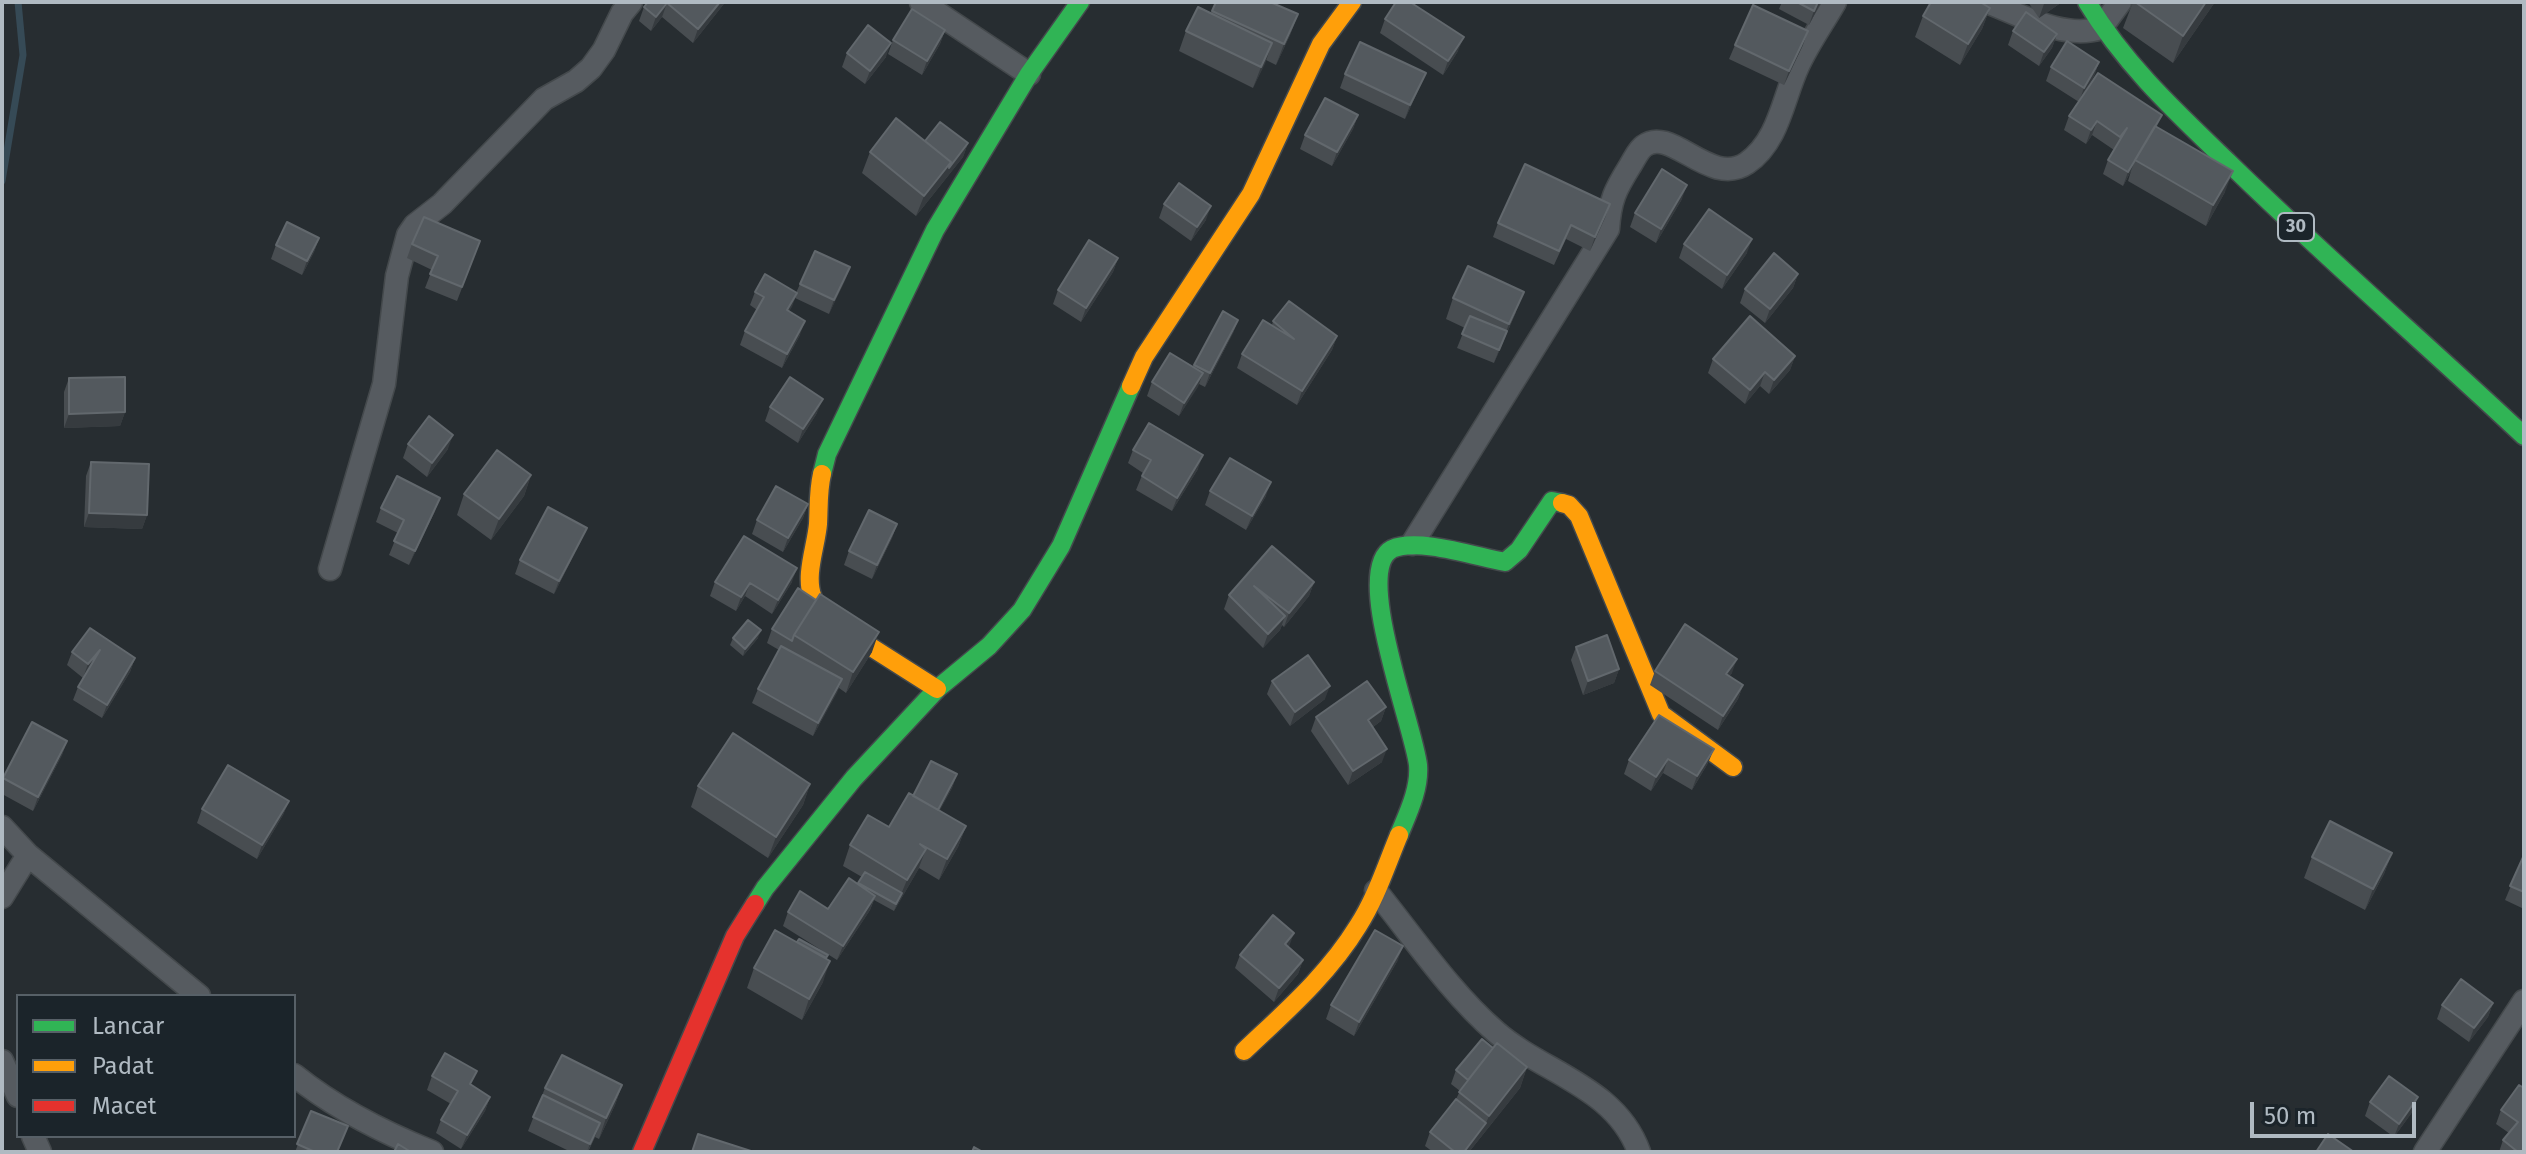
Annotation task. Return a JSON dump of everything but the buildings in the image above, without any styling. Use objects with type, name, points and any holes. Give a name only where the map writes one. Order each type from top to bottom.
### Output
[{"type":"main road","points":[[937,689],[838,626],[823,614],[813,599],[810,580],[818,523],[818,490],[827,454],[935,230],[1029,74],[1080,2]]},
{"type":"main road","points":[[642,1152],[748,912],[854,778],[937,689],[989,646],[1022,610],[1041,582],[1061,546],[1144,357],[1251,194],[1321,44],[1352,2]]},
{"type":"main road","name":"30","points":[[2087,2],[2101,28],[2139,77],[2260,195],[2524,436]]},
{"type":"main road","points":[[1244,1051],[1290,1008],[1340,952],[1360,923],[1416,793],[1418,768],[1378,602],[1376,581],[1378,567],[1385,554],[1396,547],[1412,544],[1505,562],[1519,549],[1545,507],[1552,501],[1569,505],[1579,516],[1661,714],[1733,767]]},
{"type":"street","points":[[330,569],[384,384],[397,276],[408,235],[544,99],[576,81],[591,68],[631,2]]},
{"type":"street","points":[[921,2],[1029,74]]},
{"type":"street","points":[[1412,544],[1608,229],[1610,201],[1642,147],[1655,142],[1666,144],[1723,170],[1749,162],[1778,123],[1799,64],[1835,2]]},
{"type":"street","points":[[1987,2],[2065,30],[2090,31],[2101,28],[2120,2]]},
{"type":"street","points":[[2,827],[28,855],[197,994]]},
{"type":"street","points":[[2,897],[28,855]]},
{"type":"street","points":[[1376,891],[1477,1014],[1516,1048],[1604,1101],[1628,1129],[1639,1152]]},
{"type":"street","points":[[2425,1152],[2524,1001]]},
{"type":"street","points":[[2,1061],[16,1092]]},
{"type":"street","points":[[296,1077],[319,1095],[389,1135],[432,1152]]},
{"type":"waterway","points":[[2,181],[23,55],[18,2]]},
{"type":"traffic: fast","points":[[822,474],[827,454],[935,230],[1029,74],[1080,2]]},
{"type":"traffic: fast","points":[[2087,2],[2134,67],[2189,125],[2524,436]]},
{"type":"traffic: fast","points":[[755,904],[854,778],[937,689],[989,646],[1022,610],[1061,546],[1131,386]]},
{"type":"traffic: fast","points":[[1399,835],[1415,792],[1418,765],[1388,651],[1379,586],[1381,563],[1392,549],[1416,545],[1505,562],[1519,550],[1552,501],[1562,503]]},
{"type":"traffic: slow","points":[[1131,386],[1144,357],[1251,194],[1321,44],[1352,2]]},
{"type":"traffic: slow","points":[[822,474],[810,571],[815,602],[823,614],[838,626],[937,689]]},
{"type":"traffic: slow","points":[[1562,503],[1569,505],[1579,516],[1661,714],[1733,767]]},
{"type":"traffic: slow","points":[[1244,1051],[1305,992],[1346,944],[1370,904],[1399,835]]},
{"type":"traffic: jam","points":[[642,1152],[735,936],[755,904]]}]
